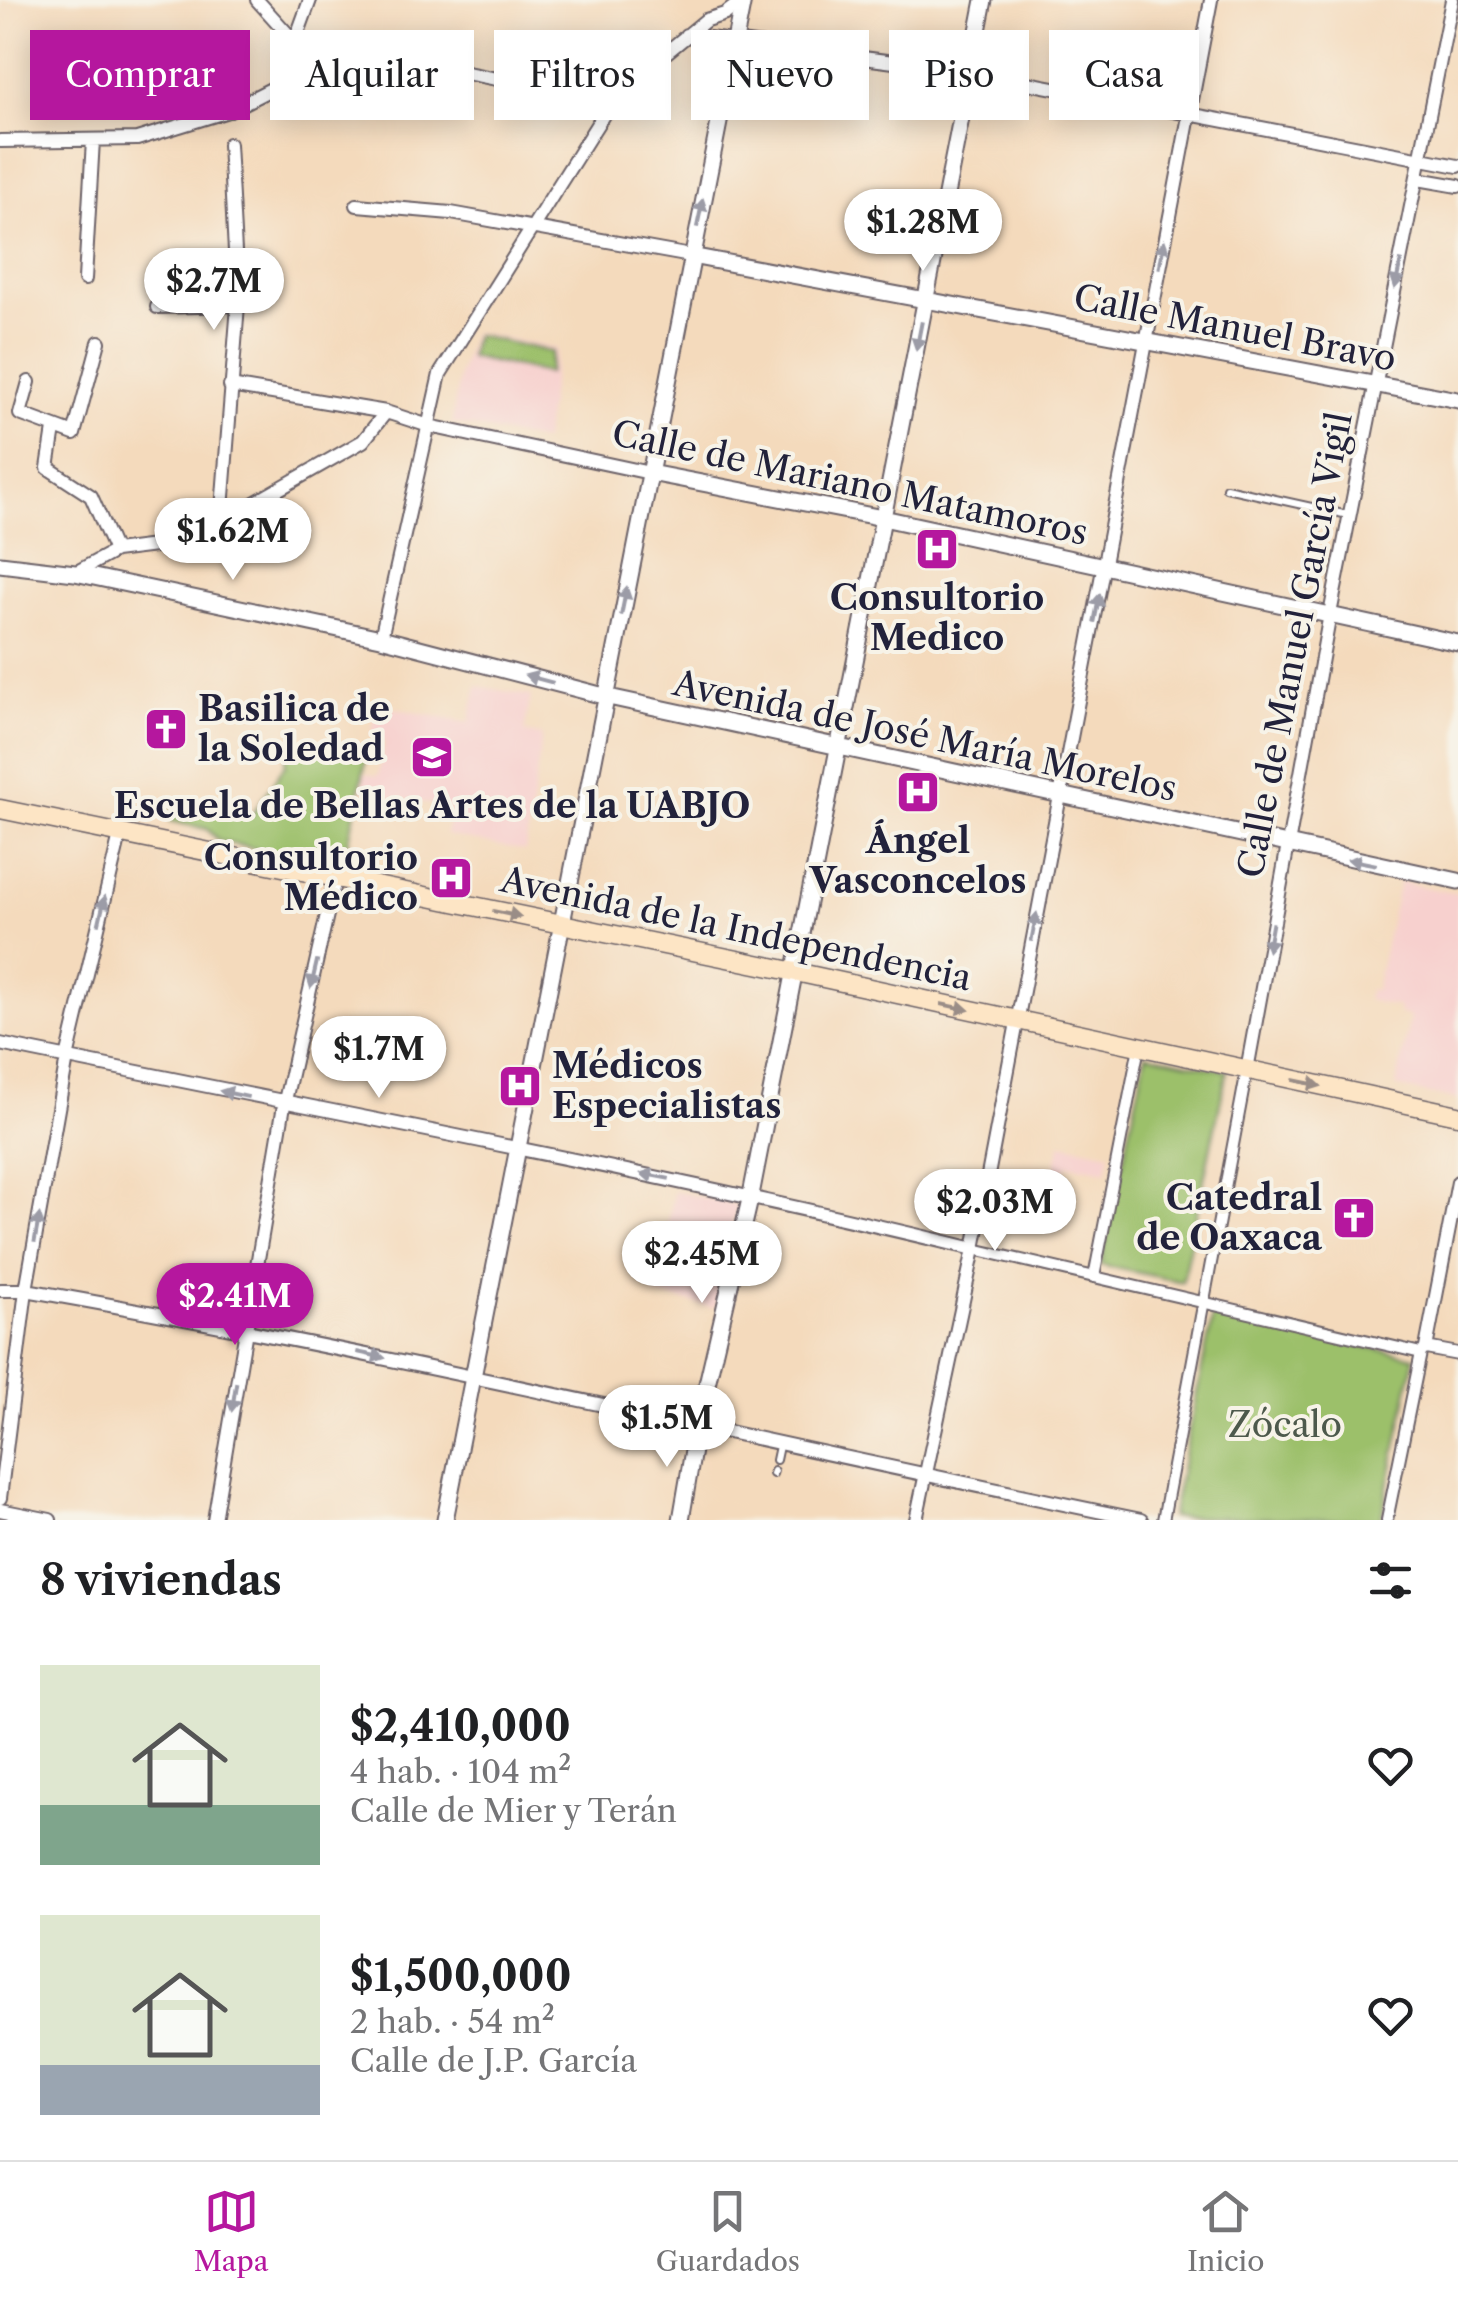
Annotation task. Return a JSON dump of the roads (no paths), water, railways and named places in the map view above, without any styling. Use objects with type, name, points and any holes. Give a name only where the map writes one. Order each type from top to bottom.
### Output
[{"type":"main road","name":"Avenida de la Independencia","points":[[0,809],[792,972],[1458,1115]]},
{"type":"street","points":[[258,0],[284,30]]},
{"type":"street","points":[[299,30],[310,0]]},
{"type":"street","points":[[671,47],[743,0]]},
{"type":"street","points":[[738,30],[743,0]]},
{"type":"street","points":[[979,30],[984,0]]},
{"type":"street","points":[[1199,58],[1211,0]]},
{"type":"street","name":"Calle de Manuel García Vigil","points":[[1163,1520],[1330,614],[1452,0]]},
{"type":"street","points":[[686,35],[691,36]]},
{"type":"street","points":[[0,141],[136,139],[228,111],[270,91]]},
{"type":"street","points":[[1199,113],[1458,166]]},
{"type":"street","points":[[381,638],[440,374],[599,120]]},
{"type":"street","points":[[445,1520],[719,120]]},
{"type":"street","points":[[681,1520],[697,1427],[751,1195],[962,120]]},
{"type":"street","points":[[916,1520],[974,1249],[1186,120]]},
{"type":"street","points":[[85,279],[93,140]]},
{"type":"street","points":[[221,522],[238,305],[229,143]]},
{"type":"street","points":[[1418,179],[1458,186]]},
{"type":"street","name":"Calle Manuel Bravo","points":[[357,205],[452,212],[1458,400]]},
{"type":"street","points":[[157,307],[238,305]]},
{"type":"street","points":[[30,382],[20,414],[74,434],[98,342]]},
{"type":"street","name":"Calle de Mariano Matamoros","points":[[230,386],[386,412],[429,426],[883,518],[1458,642]]},
{"type":"street","points":[[75,573],[115,552],[162,545],[221,522],[363,441],[386,412]]},
{"type":"street","points":[[54,429],[48,468],[91,496],[115,552]]},
{"type":"street","name":"Avenida de José María Morelos","points":[[0,564],[75,573],[381,638],[604,696],[1458,882]]},
{"type":"street","points":[[0,1498],[26,1290],[67,1058],[120,835]]},
{"type":"street","points":[[214,1520],[284,1105],[336,879]]},
{"type":"street","points":[[0,1044],[284,1105],[751,1195],[1204,1303],[1424,1351],[1458,1354]]},
{"type":"street","points":[[1094,1277],[1139,1048]]},
{"type":"street","points":[[1386,1520],[1458,1182]]},
{"type":"street","points":[[0,1290],[26,1290],[244,1328],[697,1427],[778,1453],[924,1476],[1141,1520]]},
{"type":"street","points":[[0,1510],[50,1520]]},
{"type":"lane","points":[[1226,488],[1350,516]]},
{"type":"place","name":"Consultorio Medico","points":[[937,549]]},
{"type":"place","name":"Basilica de la Soledad","points":[[166,729]]},
{"type":"place","name":"Escuela de Bellas Artes de la UABJO","points":[[432,757]]},
{"type":"place","name":"Ángel Vasconcelos","points":[[918,792]]},
{"type":"place","name":"Consultorio Médico","points":[[451,878]]},
{"type":"place","name":"Médicos Especialistas","points":[[520,1086]]},
{"type":"place","name":"Catedral de Oaxaca","points":[[1354,1218]]},
{"type":"park label","name":"Zócalo","points":[[1285,1425]]}]
